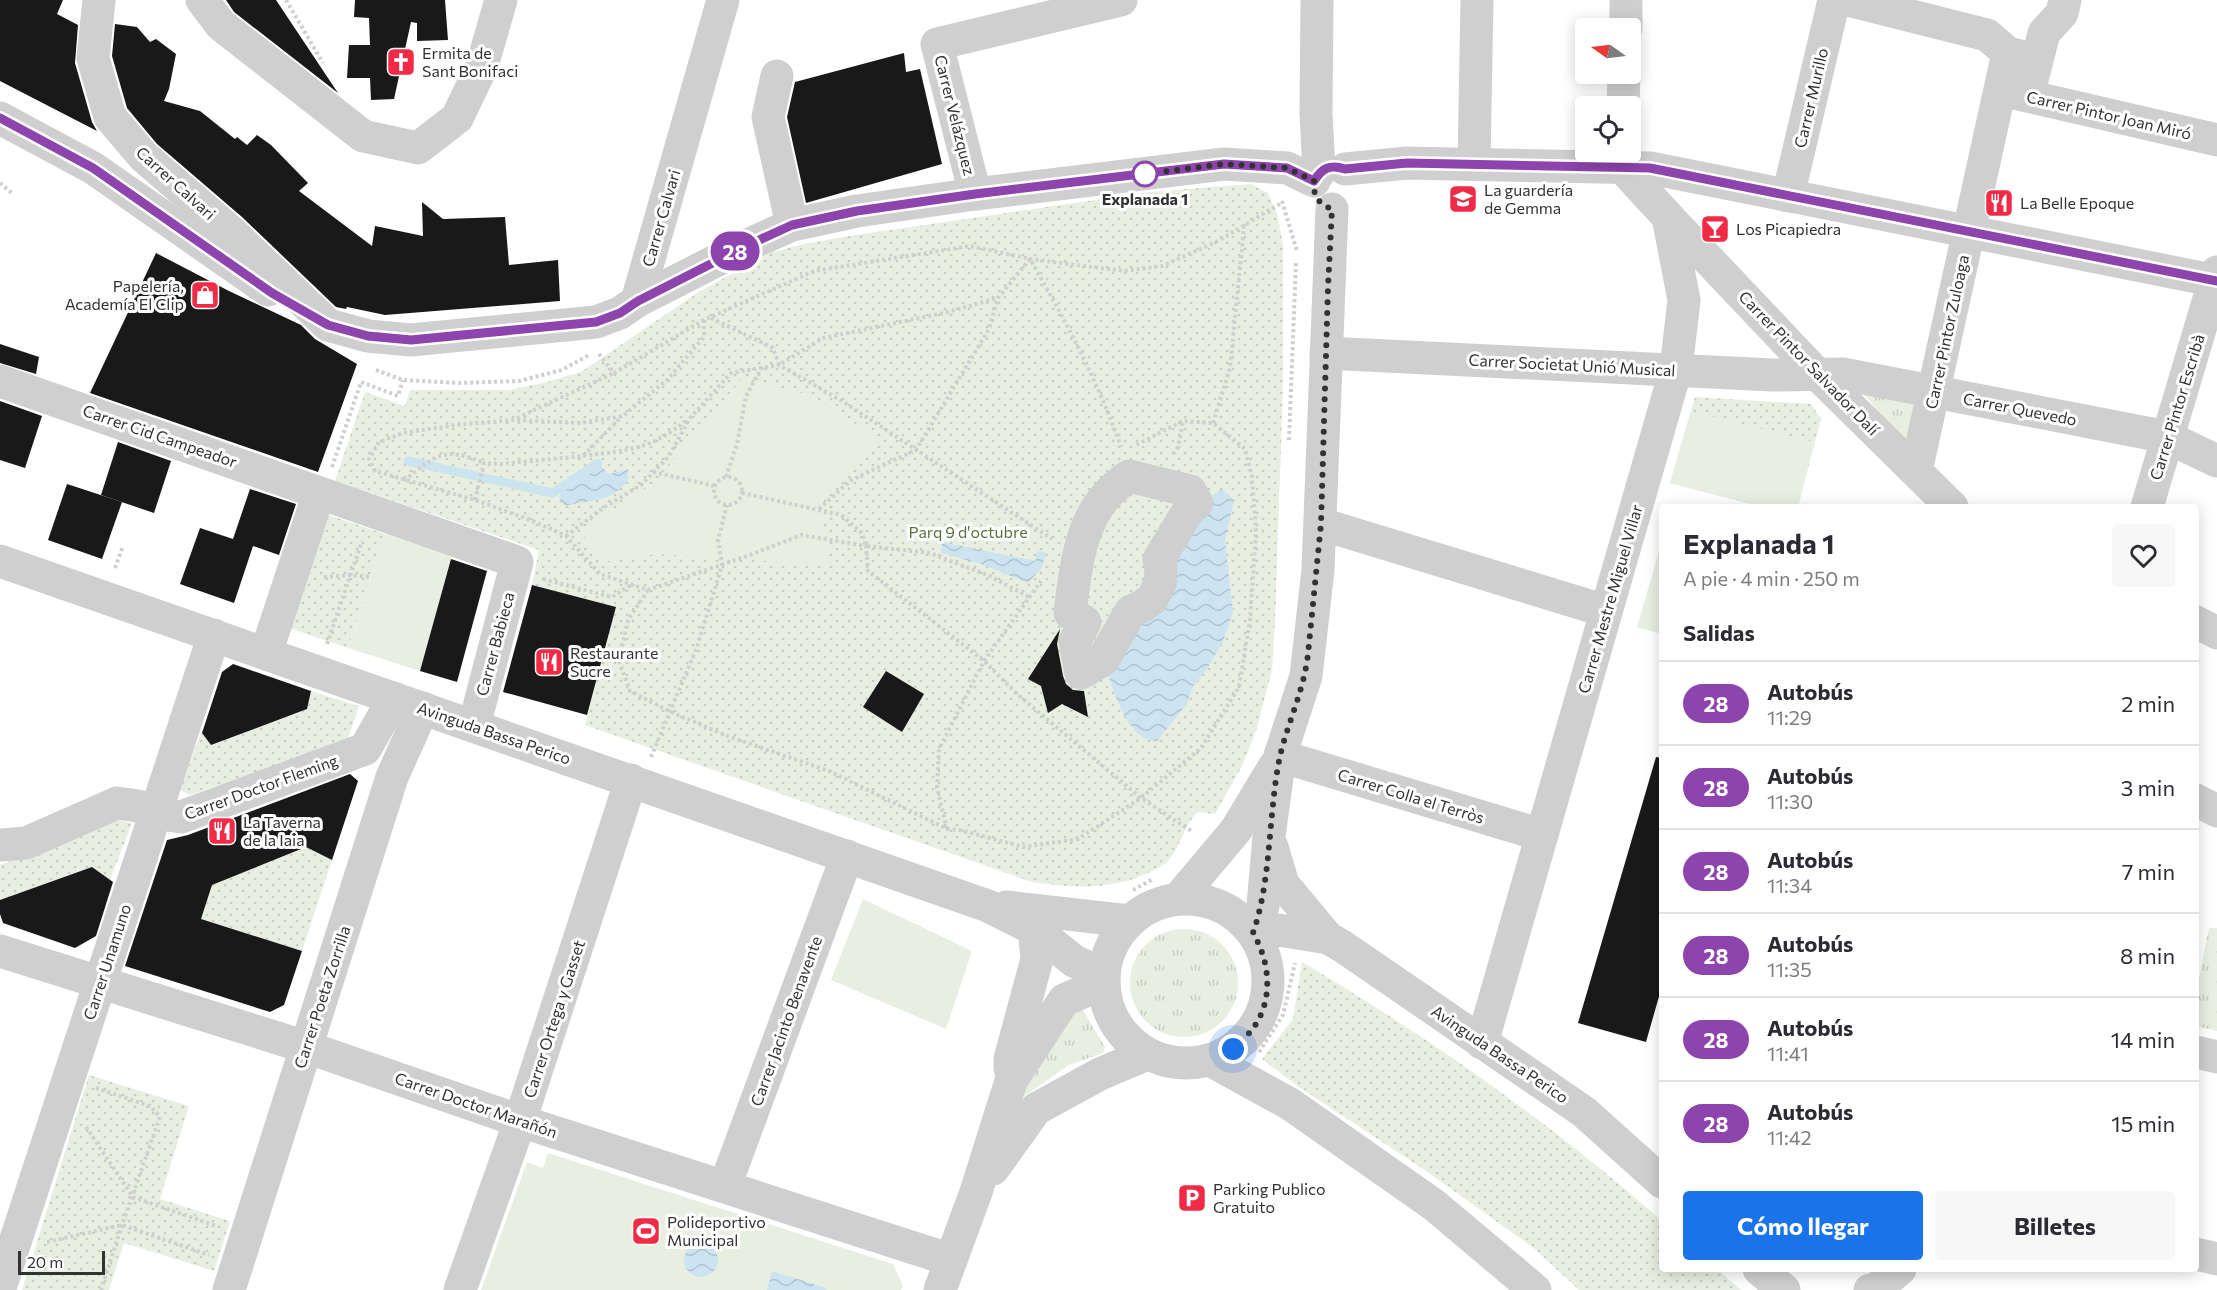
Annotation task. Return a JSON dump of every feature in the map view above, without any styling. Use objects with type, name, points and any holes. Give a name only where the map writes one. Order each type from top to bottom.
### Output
[{"type":"street","name":"Carrer Calvari","points":[[80,0],[93,58],[110,117],[144,157],[230,231],[328,325],[368,336],[411,340],[596,322],[620,313],[638,301],[723,0]]},
{"type":"street","name":"Carrer Calvari","points":[[93,58],[99,0]]},
{"type":"street","name":"Carrer Velázquez","points":[[975,194],[937,44],[1121,0]]},
{"type":"street","points":[[1254,934],[1263,906],[1269,836],[1280,756],[1305,676],[1318,570],[1332,209],[1316,200],[1313,191],[1326,174],[1316,112],[1317,0]]},
{"type":"street","points":[[1474,163],[1477,0]]},
{"type":"street","points":[[1626,0],[1626,18]]},
{"type":"street","name":"Carrer Murillo","points":[[1788,196],[1834,0]]},
{"type":"street","points":[[1848,0],[1987,35],[2022,56]]},
{"type":"street","name":"Carrer Pintor Zuloaga","points":[[1916,471],[1969,232],[2014,93],[2022,56],[2062,13],[2066,0]]},
{"type":"street","points":[[214,8],[326,92],[363,136],[418,148],[457,118],[482,66],[498,11]]},
{"type":"street","points":[[777,76],[768,117],[792,225]]},
{"type":"street","name":"Carrer Pintor Joan Miró","points":[[2014,93],[2217,140]]},
{"type":"street","points":[[0,118],[93,168],[272,293],[328,325]]},
{"type":"street","points":[[638,301],[792,225],[857,211],[975,194],[1224,164],[1287,168],[1326,174],[1407,163],[1575,160]]},
{"type":"street","points":[[1624,162],[1668,217]]},
{"type":"street","points":[[1631,162],[1650,168],[1969,232],[2216,278]]},
{"type":"street","name":"Carrer Mestre Miguel Villar","points":[[1482,1043],[1676,369],[1684,300],[1668,217]]},
{"type":"street","name":"Carrer Pintor Salvador Dalí","points":[[1668,217],[1818,375],[1949,504]]},
{"type":"street","name":"Carrer Pintor Escribà","points":[[2148,504],[2216,278]]},
{"type":"street","name":"Carrer Societat Unió Musical","points":[[1326,353],[1772,375],[1818,375]]},
{"type":"street","name":"Carrer Quevedo","points":[[1818,375],[1843,374],[2168,437],[2217,461]]},
{"type":"street","name":"Carrer Cid Campeador","points":[[0,381],[325,482],[526,569]]},
{"type":"street","points":[[1129,476],[1190,491],[1197,503],[1188,511],[1159,559],[1160,584],[1152,599],[1131,611],[1103,660],[1081,673],[1075,640],[1085,622],[1070,613],[1080,547],[1093,514],[1107,494],[1129,476]]},
{"type":"street","points":[[266,653],[325,482]]},
{"type":"street","points":[[1321,524],[1606,610]]},
{"type":"street","name":"Carrer Babieca","points":[[474,726],[526,569]]},
{"type":"street","name":"Avinguda Bassa Perico","points":[[3,571],[214,635],[474,726],[641,764],[847,856],[988,906],[1034,929],[1074,961],[1104,979]]},
{"type":"street","points":[[2199,624],[2217,633]]},
{"type":"street","name":"Carrer Unamuno","points":[[0,1288],[214,635]]},
{"type":"street","points":[[393,777],[365,749],[408,703]]},
{"type":"street","name":"Carrer Poeta Zorrilla","points":[[229,1290],[393,777],[408,703]]},
{"type":"street","name":"Carrer Doctor Fleming","points":[[0,845],[26,843],[117,803],[181,817],[365,749]]},
{"type":"street","points":[[1169,887],[1196,899],[1220,906],[1242,920],[1254,934],[1266,959],[1268,984],[1263,1009],[1251,1031],[1233,1049],[1210,1060],[1178,1063],[1147,1054],[1130,1041],[1116,1024],[1107,1005],[1104,979],[1112,946],[1130,906],[1152,906],[1169,887],[1236,830],[1280,756]]},
{"type":"street","name":"Carrer Colla el Terròs","points":[[1280,756],[1542,835]]},
{"type":"street","name":"Carrer Ortega y Gasset","points":[[460,1290],[641,764]]},
{"type":"street","points":[[2199,801],[2217,810]]},
{"type":"street","name":"Avinguda Bassa Perico","points":[[1269,836],[1283,884],[1328,938],[1584,1112],[1659,1179]]},
{"type":"street","name":"Carrer Jacinto Benavente","points":[[725,1186],[847,856]]},
{"type":"street","name":"Avinguda Bassa Perico","points":[[988,906],[1130,906]]},
{"type":"street","points":[[1011,1082],[1010,1059],[1037,959],[1034,929]]},
{"type":"street","name":"Avinguda Bassa Perico","points":[[1254,934],[1280,930],[1328,938]]},
{"type":"street","name":"Carrer Doctor Marañón","points":[[0,951],[306,1047],[520,1121],[951,1260]]},
{"type":"street","points":[[940,1290],[976,1192],[1011,1082],[1064,1000],[1104,979]]},
{"type":"street","points":[[2199,1053],[2217,1057]]},
{"type":"street","points":[[976,1192],[1036,1109],[1100,1074],[1147,1054]]},
{"type":"street","points":[[1210,1060],[1290,1104],[1434,1204],[1535,1290]]},
{"type":"street","points":[[2199,1255],[2217,1259]]},
{"type":"street","points":[[1763,1272],[1784,1290]]},
{"type":"street","points":[[1870,1290],[1896,1272]]},
{"type":"street","points":[[1912,1290],[1917,1272]]},
{"type":"path","points":[[286,0],[326,92]]},
{"type":"path","points":[[0,183],[13,194]]},
{"type":"path","points":[[1276,194],[1283,202],[1297,249],[1289,446]]},
{"type":"path","points":[[513,420],[614,373],[704,320],[814,271],[970,246],[1030,259],[1124,271],[1162,266],[1244,227],[1273,206],[1283,202]]},
{"type":"path","points":[[1213,423],[1230,368],[1244,227]]},
{"type":"path","points":[[819,509],[851,480],[916,450],[989,329],[999,298],[1030,259]]},
{"type":"path","points":[[1030,259],[1073,336],[1107,406],[1123,453]]},
{"type":"path","points":[[404,481],[435,456],[463,454],[484,463],[501,464],[638,449],[667,436],[690,418],[731,373],[779,365],[823,338],[999,298]]},
{"type":"path","points":[[711,318],[773,348],[779,365],[842,402],[1053,540]]},
{"type":"path","points":[[583,456],[623,416],[668,379],[704,337],[704,320]]},
{"type":"path","points":[[373,369],[403,380],[460,383],[519,381],[562,370],[597,350],[614,373]]},
{"type":"path","points":[[726,477],[737,444],[746,396],[763,366]]},
{"type":"path","points":[[325,482],[361,382],[398,396],[403,380]]},
{"type":"path","points":[[623,416],[580,423],[513,420],[403,432],[379,441],[369,459],[375,471],[476,500],[533,520],[566,536],[600,574],[648,590],[801,535],[866,546],[930,553],[990,576],[1029,597]]},
{"type":"path","points":[[566,536],[603,508],[641,485],[669,456],[690,418]]},
{"type":"path","points":[[476,500],[484,463]]},
{"type":"path","points":[[653,472],[715,486]]},
{"type":"path","points":[[733,477],[742,486],[742,493],[737,502],[727,505],[716,498],[715,486],[720,480],[733,477]]},
{"type":"path","points":[[742,493],[841,515],[862,533],[866,546],[868,571],[984,661],[1017,694],[1141,798],[1186,829]]},
{"type":"path","points":[[641,764],[671,712],[697,647],[722,565],[718,540],[727,505]]},
{"type":"path","points":[[324,652],[364,535]]},
{"type":"path","points":[[526,569],[612,597],[631,585]]},
{"type":"path","points":[[291,582],[301,578],[350,575],[371,577]]},
{"type":"path","points":[[648,590],[628,620],[618,661],[630,691],[671,712],[730,737],[830,771],[947,829]]},
{"type":"path","points":[[641,764],[661,762]]},
{"type":"path","points":[[1130,906],[1169,887]]},
{"type":"path","points":[[1257,1056],[1283,1016],[1296,958]]},
{"type":"path","points":[[91,1096],[94,1087],[150,1106],[160,1116],[101,1290]]},
{"type":"path","points":[[79,1134],[83,1123],[133,1197],[218,1226],[215,1236]]},
{"type":"path","points":[[47,1232],[43,1243],[122,1225],[209,1255],[212,1245]]},
{"type":"green space","name":"Parq 9 d'octubre","points":[[1251,184],[1268,193],[1277,213],[1283,245],[1283,385],[1272,670],[1256,731],[1242,766],[1215,814],[1197,812],[1168,862],[1135,878],[1092,886],[1062,886],[1032,882],[585,725],[616,607],[532,585],[539,550],[335,481],[365,392],[405,406],[410,390],[508,390],[581,372],[697,293],[770,253],[849,236],[1150,192]]},
{"type":"green space","points":[[742,379],[811,395],[880,440],[820,496],[829,565],[656,554],[603,562],[580,531],[654,483]]},
{"type":"green space","points":[[1858,387],[1915,398],[1907,445]]},
{"type":"green space","points":[[1695,397],[1811,404],[1821,419],[1799,504],[1750,504],[1670,483]]},
{"type":"green space","points":[[1691,411],[1814,442],[1799,504],[1750,504],[1670,483]]},
{"type":"green space","points":[[323,513],[385,534],[348,648],[286,627]]},
{"type":"green space","points":[[385,534],[452,555],[420,671],[348,648]]},
{"type":"green space","points":[[1659,551],[1659,633],[1637,627]]},
{"type":"green space","points":[[311,691],[359,706],[347,742],[190,795],[180,790],[201,732],[211,745],[307,709]]},
{"type":"green space","points":[[112,819],[132,823],[110,880],[91,867],[0,900],[0,865]]},
{"type":"green space","points":[[306,847],[332,860],[302,951],[201,919],[212,885]]},
{"type":"green space","points":[[863,899],[972,951],[946,1029],[831,980]]},
{"type":"green space","points":[[2209,928],[2217,928],[2217,1031],[2199,1027],[2199,979]]},
{"type":"green space","points":[[1184,929],[1205,933],[1222,945],[1234,962],[1238,983],[1234,1004],[1222,1021],[1205,1033],[1184,1037],[1163,1033],[1146,1021],[1134,1004],[1130,983],[1134,962],[1146,945],[1163,933]]},
{"type":"green space","points":[[1302,962],[1397,1021],[1488,1083],[1577,1150],[1659,1218],[1659,1272],[1720,1272],[1741,1290],[1579,1290],[1535,1249],[1426,1171],[1299,1087],[1262,1059],[1293,1019]]},
{"type":"green space","points":[[1073,1008],[1083,1010],[1105,1047],[1103,1053],[1069,1065],[1023,1097],[1019,1093]]},
{"type":"green space","points":[[89,1075],[189,1106],[160,1199],[230,1221],[214,1271],[124,1243],[109,1290],[22,1290]]},
{"type":"green space","name":"Polideportivo Municipal","points":[[548,1153],[893,1264],[903,1286],[901,1290],[481,1290],[527,1162],[543,1168]]},
{"type":"water","points":[[598,463],[609,474],[628,469],[628,481],[606,497],[565,506],[559,498],[565,487]]},
{"type":"water","points":[[1222,489],[1234,500],[1225,541],[1233,612],[1222,644],[1205,672],[1193,686],[1187,704],[1157,741],[1146,739],[1137,732],[1122,710],[1103,660],[1208,498]]},
{"type":"water","points":[[942,542],[1035,561],[1037,551],[1047,553],[1041,569],[1028,583],[981,564],[941,553]]},
{"type":"water","points":[[701,1243],[713,1248],[718,1260],[713,1272],[701,1277],[689,1272],[684,1260],[689,1248]]},
{"type":"water","points":[[772,1271],[827,1288],[826,1290],[767,1290]]},
{"type":"building","points":[[0,0],[63,0],[57,14],[78,25],[75,63],[92,122],[97,131],[0,81]]},
{"type":"building","points":[[226,0],[276,0],[338,93],[234,12]]},
{"type":"building","name":"Ermita de Sant Bonifaci","points":[[355,0],[445,0],[448,40],[417,41],[417,23],[411,22],[394,99],[371,100],[370,78],[347,78],[349,45],[370,45],[369,18],[354,17]]},
{"type":"building","points":[[115,24],[137,27],[150,42],[156,39],[176,54],[169,89],[164,101],[200,111],[235,139],[237,137],[247,145],[257,135],[271,145],[308,183],[299,191],[372,246],[375,226],[423,236],[422,202],[443,219],[505,217],[509,265],[558,260],[560,301],[385,315],[336,307],[242,217],[157,144],[127,108],[112,56]]},
{"type":"building","points":[[904,53],[906,72],[920,69],[942,164],[806,203],[787,117],[795,82]]},
{"type":"building","points":[[156,253],[301,325],[315,339],[357,364],[318,472],[90,393]]},
{"type":"building","points":[[0,344],[39,357],[36,374],[0,363]]},
{"type":"building","points":[[0,401],[42,416],[25,468],[0,460]]},
{"type":"building","points":[[118,442],[171,461],[154,513],[101,495]]},
{"type":"building","points":[[67,484],[122,502],[102,559],[48,540]]},
{"type":"building","points":[[250,489],[296,504],[279,555],[253,546],[234,603],[180,584],[200,528],[233,539]]},
{"type":"building","points":[[451,559],[487,571],[457,682],[420,671]]},
{"type":"building","points":[[532,585],[616,607],[587,715],[503,692]]},
{"type":"building","points":[[1060,629],[1057,644],[1063,676],[1066,684],[1073,690],[1084,691],[1088,717],[1062,704],[1048,713],[1041,686],[1028,679]]},
{"type":"building","points":[[233,664],[311,691],[307,709],[211,745],[202,733],[222,672]]},
{"type":"building","points":[[886,671],[924,694],[902,732],[863,707]]},
{"type":"building","points":[[1656,757],[1659,758],[1659,996],[1646,1042],[1578,1023]]},
{"type":"building","points":[[350,774],[358,781],[332,860],[306,847],[212,885],[201,919],[302,951],[284,1005],[270,1012],[125,966],[167,840],[188,835]]},
{"type":"building","points":[[92,867],[113,882],[96,936],[75,948],[3,923],[0,914],[0,900]]},
{"type":"waterway","points":[[408,461],[553,493],[598,463]]},
{"type":"bus line","name":"28","points":[[0,118],[93,168],[272,293],[328,325],[368,336],[411,340],[596,322],[620,313],[638,301],[792,225],[857,211],[945,198],[1224,164],[1287,168],[1314,181],[1326,167],[1336,166],[1345,169],[1407,163],[1650,168],[2217,281]]},
{"type":"place","name":"Ermita de Sant Bonifaci","points":[[401,62]]},
{"type":"place","name":"Explanada 1","points":[[1145,174]]},
{"type":"place","name":"La guardería de Gemma","points":[[1463,199]]},
{"type":"place","name":"La Belle Epoque","points":[[1999,203]]},
{"type":"place","name":"Los Picapiedra","points":[[1715,229]]},
{"type":"place","name":"Papelería, Academía El Clip","points":[[205,295]]},
{"type":"place","name":"Restaurante Sucre","points":[[549,662]]},
{"type":"place","name":"La Taverna de la Iaia","points":[[222,831]]},
{"type":"place","name":"Parking Publico Gratuito","points":[[1192,1198]]},
{"type":"place","name":"Polideportivo Municipal","points":[[646,1231]]},
{"type":"route","points":[[1145,174],[1224,164],[1287,168],[1314,181],[1313,191],[1316,200],[1332,209],[1318,570],[1305,676],[1280,756],[1269,836],[1263,906],[1253,933],[1266,959],[1268,984],[1263,1009],[1251,1031],[1233,1049]]}]
